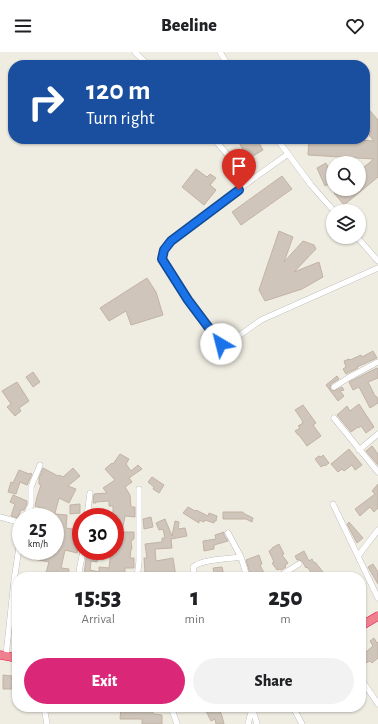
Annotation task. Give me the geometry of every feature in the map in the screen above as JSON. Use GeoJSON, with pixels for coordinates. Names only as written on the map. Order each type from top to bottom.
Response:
{"type":"FeatureCollection","features":[{"type":"Feature","properties":{"kind":"highway"},"geometry":{"type":"LineString","coordinates":[[366,623],[378,616]]}},
{"type":"Feature","properties":{"kind":"street"},"geometry":{"type":"LineString","coordinates":[[135,52],[143,60]]}},
{"type":"Feature","properties":{"kind":"street"},"geometry":{"type":"LineString","coordinates":[[218,144],[250,182]]}},
{"type":"Feature","properties":{"kind":"street"},"geometry":{"type":"LineString","coordinates":[[281,144],[311,185],[328,204]]}},
{"type":"Feature","properties":{"kind":"street"},"geometry":{"type":"LineString","coordinates":[[288,154],[171,241],[164,250],[162,259],[188,300],[221,344],[226,345],[261,320],[378,268]]}},
{"type":"Feature","properties":{"kind":"street"},"geometry":{"type":"LineString","coordinates":[[363,244],[378,260]]}},
{"type":"Feature","properties":{"kind":"street"},"geometry":{"type":"LineString","coordinates":[[334,387],[378,362]]}},
{"type":"Feature","properties":{"kind":"street"},"geometry":{"type":"LineString","coordinates":[[334,418],[378,472]]}},
{"type":"Feature","properties":{"kind":"street"},"geometry":{"type":"LineString","coordinates":[[359,450],[378,434]]}},
{"type":"Feature","properties":{"kind":"street"},"geometry":{"type":"LineString","coordinates":[[30,508],[31,505],[31,487],[40,465]]}},
{"type":"Feature","properties":{"kind":"street"},"geometry":{"type":"LineString","coordinates":[[138,572],[140,562],[139,489]]}},
{"type":"Feature","properties":{"kind":"street"},"geometry":{"type":"LineString","coordinates":[[88,508],[90,493]]}},
{"type":"Feature","properties":{"kind":"street"},"geometry":{"type":"LineString","coordinates":[[333,504],[366,572]]}},
{"type":"Feature","properties":{"kind":"street"},"geometry":{"type":"LineString","coordinates":[[0,517],[12,520]]}},
{"type":"Feature","properties":{"kind":"street"},"geometry":{"type":"LineString","coordinates":[[358,556],[378,530]]}},
{"type":"Feature","properties":{"kind":"street"},"geometry":{"type":"LineString","coordinates":[[228,533],[241,557],[246,572]]}},
{"type":"Feature","properties":{"kind":"street"},"geometry":{"type":"LineString","coordinates":[[194,572],[193,567],[196,564],[241,557]]}},
{"type":"Feature","properties":{"kind":"street"},"geometry":{"type":"LineString","coordinates":[[15,572],[17,560]]}},
{"type":"Feature","properties":{"kind":"street"},"geometry":{"type":"LineString","coordinates":[[79,572],[81,560]]}},
{"type":"Feature","properties":{"kind":"street"},"geometry":{"type":"LineString","coordinates":[[286,572],[300,564]]}},
{"type":"Feature","properties":{"kind":"street"},"geometry":{"type":"LineString","coordinates":[[366,573],[378,598]]}},
{"type":"Feature","properties":{"kind":"street"},"geometry":{"type":"LineString","coordinates":[[3,656],[12,595]]}},
{"type":"Feature","properties":{"kind":"street"},"geometry":{"type":"LineString","coordinates":[[366,686],[378,704]]}},
{"type":"Feature","properties":{"kind":"street"},"geometry":{"type":"LineString","coordinates":[[45,712],[47,724]]}},
{"type":"Feature","properties":{"kind":"street"},"geometry":{"type":"LineString","coordinates":[[173,712],[177,724]]}},
{"type":"Feature","properties":{"kind":"street"},"geometry":{"type":"LineString","coordinates":[[248,724],[251,712]]}},
{"type":"Feature","properties":{"kind":"street"},"geometry":{"type":"LineString","coordinates":[[253,712],[257,724]]}},
{"type":"Feature","properties":{"kind":"street"},"geometry":{"type":"LineString","coordinates":[[296,712],[302,724]]}},
{"type":"Feature","properties":{"kind":"building"},"geometry":{"type":"Polygon","coordinates":[[[370,111],[378,120],[378,177],[366,187],[366,165],[374,159],[366,159],[366,156],[308,155],[309,144],[370,144],[370,141],[374,141],[370,136],[370,111]]]}},
{"type":"Feature","properties":{"kind":"building"},"geometry":{"type":"Polygon","coordinates":[[[240,144],[260,144],[263,150],[248,159],[240,144]]]}},
{"type":"Feature","properties":{"kind":"building"},"geometry":{"type":"Polygon","coordinates":[[[326,163],[325,186],[317,168],[326,163]]]}},
{"type":"Feature","properties":{"kind":"building"},"geometry":{"type":"Polygon","coordinates":[[[196,169],[207,177],[210,174],[216,178],[210,185],[216,190],[204,205],[182,187],[196,169]]]}},
{"type":"Feature","properties":{"kind":"building"},"geometry":{"type":"Polygon","coordinates":[[[282,176],[292,189],[241,225],[232,212],[282,176]]]}},
{"type":"Feature","properties":{"kind":"building"},"geometry":{"type":"Polygon","coordinates":[[[336,196],[355,196],[345,204],[343,204],[336,196]]]}},
{"type":"Feature","properties":{"kind":"building"},"geometry":{"type":"Polygon","coordinates":[[[279,231],[293,237],[284,262],[303,241],[314,245],[316,249],[294,272],[319,262],[323,277],[302,289],[265,301],[259,290],[279,231]]]}},
{"type":"Feature","properties":{"kind":"building"},"geometry":{"type":"Polygon","coordinates":[[[147,278],[156,292],[163,315],[131,325],[126,311],[109,321],[100,308],[147,278]]]}},
{"type":"Feature","properties":{"kind":"building"},"geometry":{"type":"Polygon","coordinates":[[[373,351],[377,358],[346,374],[343,369],[346,367],[344,361],[361,355],[362,357],[373,351]]]}},
{"type":"Feature","properties":{"kind":"building"},"geometry":{"type":"Polygon","coordinates":[[[377,368],[378,378],[368,382],[378,399],[378,403],[370,408],[359,387],[353,390],[349,382],[377,368]]]}},
{"type":"Feature","properties":{"kind":"building"},"geometry":{"type":"Polygon","coordinates":[[[33,372],[40,382],[33,387],[26,377],[33,372]]]}},
{"type":"Feature","properties":{"kind":"building"},"geometry":{"type":"Polygon","coordinates":[[[337,376],[339,379],[331,384],[330,387],[331,390],[334,391],[342,387],[344,390],[340,391],[344,396],[338,401],[326,385],[337,376]]]}},
{"type":"Feature","properties":{"kind":"building"},"geometry":{"type":"Polygon","coordinates":[[[17,382],[29,401],[19,408],[21,411],[15,416],[7,407],[11,404],[2,391],[17,382]]]}},
{"type":"Feature","properties":{"kind":"building"},"geometry":{"type":"Polygon","coordinates":[[[359,404],[374,427],[366,433],[361,426],[351,432],[337,415],[347,406],[350,411],[359,404]]]}},
{"type":"Feature","properties":{"kind":"building"},"geometry":{"type":"Polygon","coordinates":[[[303,405],[316,423],[313,425],[321,436],[307,446],[295,431],[300,428],[298,426],[303,423],[295,410],[303,405]]]}},
{"type":"Feature","properties":{"kind":"building"},"geometry":{"type":"Polygon","coordinates":[[[372,446],[378,454],[378,465],[366,451],[372,446]]]}},
{"type":"Feature","properties":{"kind":"building"},"geometry":{"type":"Polygon","coordinates":[[[349,449],[362,465],[355,470],[352,465],[344,471],[342,469],[338,472],[331,464],[349,449]]]}},
{"type":"Feature","properties":{"kind":"building"},"geometry":{"type":"Polygon","coordinates":[[[120,454],[129,459],[126,464],[131,471],[138,465],[142,469],[129,478],[132,482],[125,487],[130,495],[131,507],[135,507],[135,517],[125,516],[124,521],[124,508],[113,508],[113,506],[109,506],[109,501],[93,503],[94,494],[107,493],[103,488],[115,480],[105,469],[112,463],[113,464],[120,454]]]}},
{"type":"Feature","properties":{"kind":"building"},"geometry":{"type":"Polygon","coordinates":[[[323,455],[329,463],[321,467],[315,459],[323,455]]]}},
{"type":"Feature","properties":{"kind":"building"},"geometry":{"type":"Polygon","coordinates":[[[43,468],[63,477],[73,468],[80,476],[68,486],[76,489],[69,503],[59,498],[56,508],[42,508],[35,506],[41,485],[39,484],[39,478],[43,468]]]}},
{"type":"Feature","properties":{"kind":"building"},"geometry":{"type":"Polygon","coordinates":[[[19,470],[32,474],[27,485],[20,482],[16,494],[8,492],[11,482],[13,483],[19,470]]]}},
{"type":"Feature","properties":{"kind":"building"},"geometry":{"type":"Polygon","coordinates":[[[152,477],[164,485],[159,493],[153,489],[154,487],[148,482],[152,477]]]}},
{"type":"Feature","properties":{"kind":"building"},"geometry":{"type":"Polygon","coordinates":[[[378,484],[378,508],[374,512],[370,507],[360,516],[355,509],[375,494],[372,491],[378,484]]]}},
{"type":"Feature","properties":{"kind":"building"},"geometry":{"type":"Polygon","coordinates":[[[13,495],[27,501],[27,504],[25,508],[14,508],[15,504],[10,502],[13,495]]]}},
{"type":"Feature","properties":{"kind":"building"},"geometry":{"type":"Polygon","coordinates":[[[80,504],[80,508],[72,508],[72,514],[70,514],[70,505],[80,504]]]}},
{"type":"Feature","properties":{"kind":"building"},"geometry":{"type":"Polygon","coordinates":[[[188,507],[208,516],[209,513],[217,516],[216,521],[214,521],[214,523],[199,520],[199,523],[183,513],[188,507]]]}},
{"type":"Feature","properties":{"kind":"building"},"geometry":{"type":"Polygon","coordinates":[[[223,512],[243,512],[253,518],[252,522],[246,519],[223,519],[223,512]]]}},
{"type":"Feature","properties":{"kind":"building"},"geometry":{"type":"Polygon","coordinates":[[[64,515],[67,515],[66,528],[72,529],[72,552],[65,550],[64,554],[64,515]]]}},
{"type":"Feature","properties":{"kind":"building"},"geometry":{"type":"Polygon","coordinates":[[[151,517],[153,527],[144,529],[143,519],[151,517]]]}},
{"type":"Feature","properties":{"kind":"building"},"geometry":{"type":"Polygon","coordinates":[[[165,519],[172,536],[175,521],[179,522],[178,529],[185,528],[187,536],[171,539],[172,548],[155,549],[156,561],[173,558],[175,572],[145,572],[144,558],[147,558],[145,544],[162,542],[162,538],[165,538],[163,529],[159,530],[156,523],[165,519]]]}},
{"type":"Feature","properties":{"kind":"building"},"geometry":{"type":"Polygon","coordinates":[[[349,522],[363,538],[357,543],[347,524],[349,522]]]}},
{"type":"Feature","properties":{"kind":"building"},"geometry":{"type":"Polygon","coordinates":[[[124,532],[134,532],[134,539],[131,541],[132,549],[130,558],[134,558],[134,568],[125,568],[125,572],[99,572],[99,567],[109,568],[110,560],[124,560],[124,532]]]}},
{"type":"Feature","properties":{"kind":"building"},"geometry":{"type":"Polygon","coordinates":[[[224,532],[224,535],[228,541],[214,545],[214,549],[204,551],[203,541],[216,539],[215,535],[224,532]]]}},
{"type":"Feature","properties":{"kind":"building"},"geometry":{"type":"Polygon","coordinates":[[[279,544],[284,554],[282,555],[288,563],[285,566],[286,567],[281,570],[277,570],[272,563],[274,562],[269,551],[279,544]]]}},
{"type":"Feature","properties":{"kind":"building"},"geometry":{"type":"Polygon","coordinates":[[[304,551],[309,561],[312,559],[323,572],[311,572],[307,567],[306,568],[302,561],[297,560],[295,556],[304,551]]]}},
{"type":"Feature","properties":{"kind":"building"},"geometry":{"type":"Polygon","coordinates":[[[259,555],[262,564],[260,565],[264,572],[250,572],[246,560],[259,555]]]}},
{"type":"Feature","properties":{"kind":"building"},"geometry":{"type":"Polygon","coordinates":[[[39,560],[63,560],[61,568],[69,569],[69,572],[46,572],[49,562],[39,560]]]}},
{"type":"Feature","properties":{"kind":"building"},"geometry":{"type":"Polygon","coordinates":[[[86,560],[97,560],[97,562],[91,561],[90,570],[99,572],[84,572],[86,560]]]}},
{"type":"Feature","properties":{"kind":"building"},"geometry":{"type":"Polygon","coordinates":[[[373,564],[378,572],[378,584],[368,567],[373,564]]]}},
{"type":"Feature","properties":{"kind":"building"},"geometry":{"type":"Polygon","coordinates":[[[222,567],[223,572],[214,572],[213,568],[222,567]]]}},
{"type":"Feature","properties":{"kind":"building"},"geometry":{"type":"Polygon","coordinates":[[[374,638],[377,643],[378,642],[378,658],[372,663],[370,661],[366,663],[366,652],[373,646],[370,641],[374,638]]]}},
{"type":"Feature","properties":{"kind":"building"},"geometry":{"type":"Polygon","coordinates":[[[3,675],[12,676],[12,689],[3,689],[3,675]]]}},
{"type":"Feature","properties":{"kind":"building"},"geometry":{"type":"Polygon","coordinates":[[[121,712],[152,712],[154,714],[162,715],[162,724],[142,724],[142,719],[120,719],[121,712]]]}},
{"type":"Feature","properties":{"kind":"building"},"geometry":{"type":"Polygon","coordinates":[[[206,712],[220,712],[224,724],[216,724],[215,719],[211,721],[206,712]]]}},
{"type":"Feature","properties":{"kind":"route"},"geometry":{"type":"LineString","coordinates":[[221,344],[188,300],[162,259],[164,250],[171,241],[239,190]]}}]}
